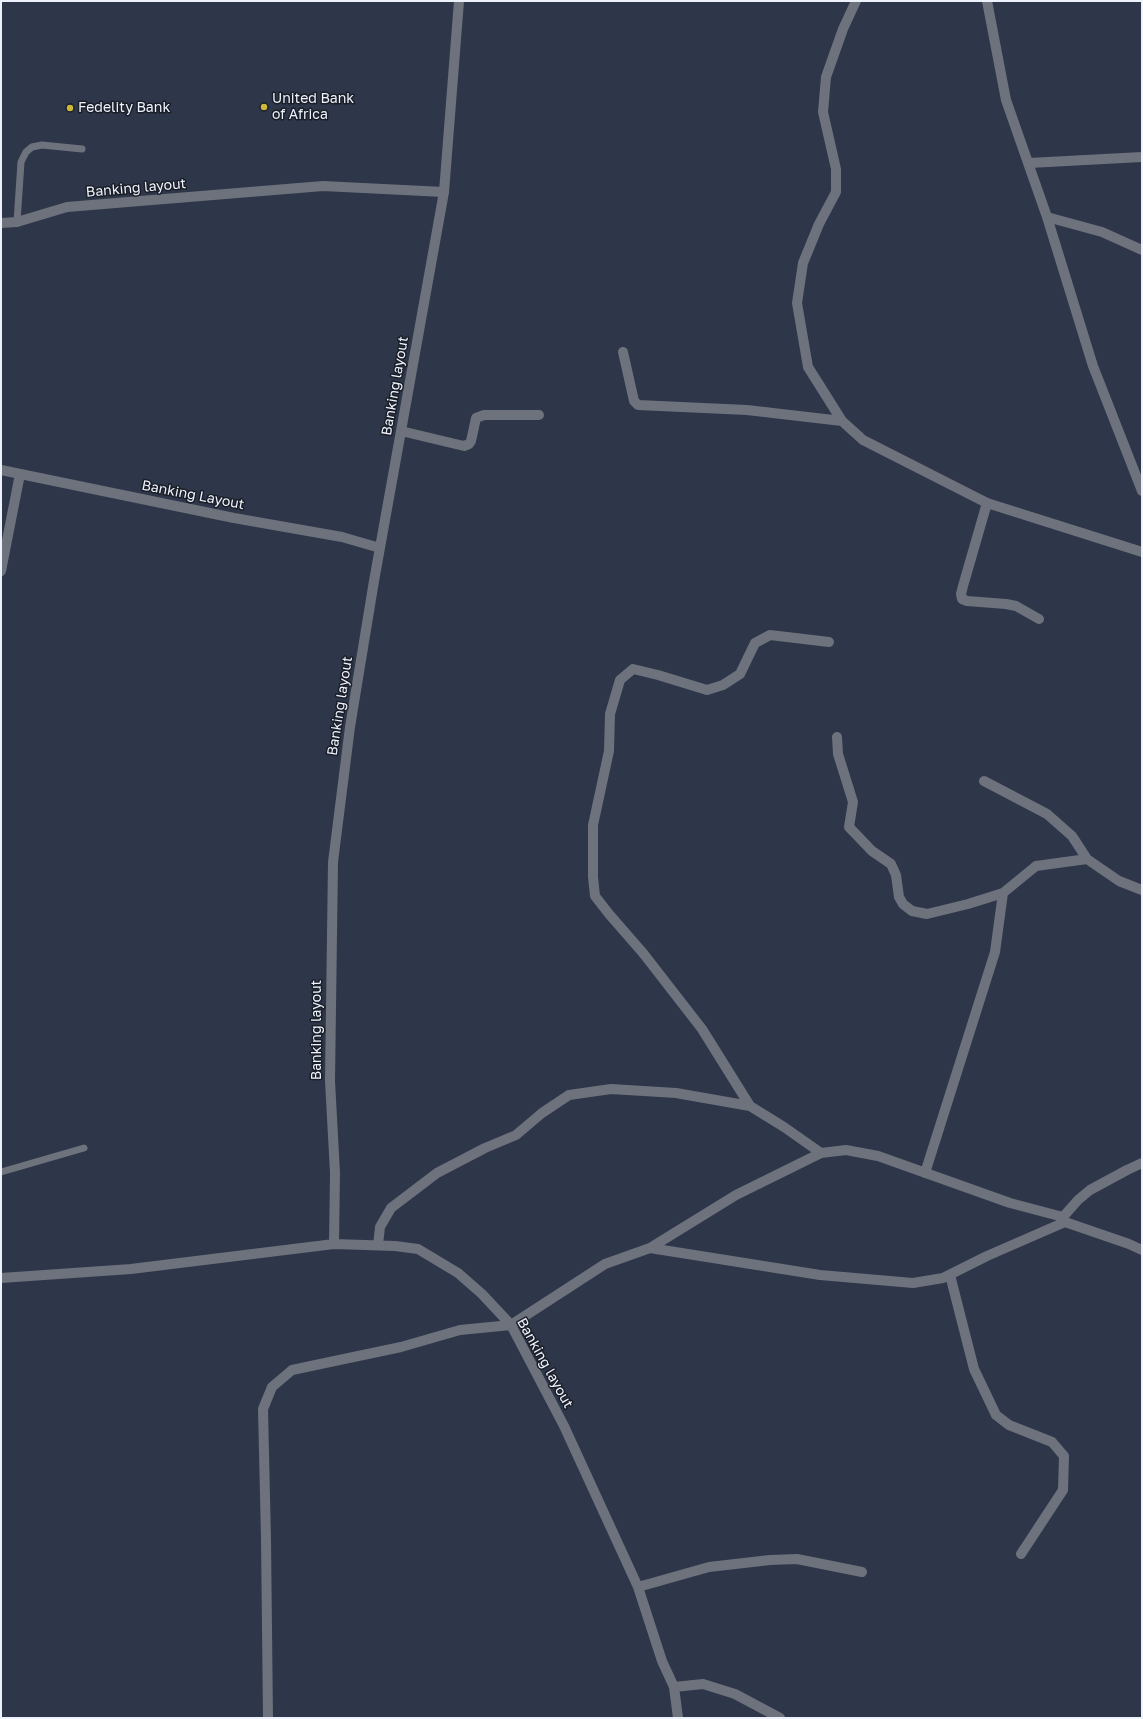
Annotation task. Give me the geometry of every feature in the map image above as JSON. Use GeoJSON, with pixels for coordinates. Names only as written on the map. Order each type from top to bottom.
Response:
{"type":"FeatureCollection","features":[{"type":"Feature","properties":{"kind":"street","name":"Banking layout"},"geometry":{"type":"LineString","coordinates":[[459,1],[444,192],[380,548],[350,727],[333,862],[330,1081],[335,1173],[334,1244],[378,1245],[418,1249],[458,1273],[482,1294],[511,1325],[564,1426],[638,1587],[662,1661],[674,1687],[678,1718]]}},
{"type":"Feature","properties":{"kind":"street"},"geometry":{"type":"LineString","coordinates":[[856,1],[843,29],[826,77],[823,112],[836,169],[836,192],[819,224],[803,264],[797,303],[808,367],[842,421],[863,440],[988,503],[1142,552]]}},
{"type":"Feature","properties":{"kind":"street"},"geometry":{"type":"LineString","coordinates":[[987,1],[1006,100],[1047,217],[1093,366],[1142,490]]}},
{"type":"Feature","properties":{"kind":"street"},"geometry":{"type":"LineString","coordinates":[[1029,163],[1142,157]]}},
{"type":"Feature","properties":{"kind":"street","name":"Banking layout"},"geometry":{"type":"LineString","coordinates":[[1,223],[17,222],[67,207],[324,186],[444,192]]}},
{"type":"Feature","properties":{"kind":"street"},"geometry":{"type":"LineString","coordinates":[[1047,217],[1102,232],[1142,250]]}},
{"type":"Feature","properties":{"kind":"street"},"geometry":{"type":"LineString","coordinates":[[622,352],[634,401],[638,405],[747,410],[842,421]]}},
{"type":"Feature","properties":{"kind":"street"},"geometry":{"type":"LineString","coordinates":[[401,431],[464,446],[471,441],[476,418],[484,415],[539,415]]}},
{"type":"Feature","properties":{"kind":"street","name":"Banking Layout"},"geometry":{"type":"LineString","coordinates":[[1,470],[227,516],[342,537],[380,548]]}},
{"type":"Feature","properties":{"kind":"street"},"geometry":{"type":"LineString","coordinates":[[1,570],[20,474]]}},
{"type":"Feature","properties":{"kind":"street"},"geometry":{"type":"LineString","coordinates":[[988,503],[963,586],[961,594],[962,599],[967,601],[1016,606],[1039,619]]}},
{"type":"Feature","properties":{"kind":"street"},"geometry":{"type":"LineString","coordinates":[[750,1106],[702,1029],[643,953],[609,914],[596,896],[593,877],[593,825],[609,751],[610,714],[620,680],[633,669],[707,690],[724,685],[740,674],[755,643],[770,635],[829,642]]}},
{"type":"Feature","properties":{"kind":"street"},"geometry":{"type":"LineString","coordinates":[[837,737],[838,754],[854,802],[848,827],[872,851],[891,864],[896,875],[899,897],[903,904],[912,912],[927,914],[968,904],[1004,893],[1036,866],[1087,859]]}},
{"type":"Feature","properties":{"kind":"street"},"geometry":{"type":"LineString","coordinates":[[984,781],[1047,814],[1072,836],[1087,859],[1119,881],[1142,890]]}},
{"type":"Feature","properties":{"kind":"street"},"geometry":{"type":"LineString","coordinates":[[925,1173],[995,952],[1004,893]]}},
{"type":"Feature","properties":{"kind":"street"},"geometry":{"type":"LineString","coordinates":[[378,1245],[380,1227],[391,1208],[437,1173],[485,1148],[516,1135],[542,1113],[569,1095],[611,1089],[676,1093],[750,1106],[784,1127],[821,1153]]}},
{"type":"Feature","properties":{"kind":"street"},"geometry":{"type":"LineString","coordinates":[[268,1718],[263,1409],[272,1387],[292,1370],[401,1347],[460,1330],[511,1325],[605,1264],[650,1248],[736,1195],[821,1153],[846,1150],[878,1156],[1010,1203],[1064,1220],[1142,1250]]}},
{"type":"Feature","properties":{"kind":"street"},"geometry":{"type":"LineString","coordinates":[[650,1248],[820,1275],[913,1283],[943,1278],[1064,1220],[1078,1200],[1090,1190],[1127,1170],[1142,1164]]}},
{"type":"Feature","properties":{"kind":"street"},"geometry":{"type":"LineString","coordinates":[[1,1278],[131,1269],[334,1244]]}},
{"type":"Feature","properties":{"kind":"street"},"geometry":{"type":"LineString","coordinates":[[950,1275],[974,1369],[996,1415],[1009,1425],[1052,1442],[1064,1456],[1063,1490],[1021,1554]]}},
{"type":"Feature","properties":{"kind":"street"},"geometry":{"type":"LineString","coordinates":[[638,1587],[709,1567],[770,1560],[797,1560],[862,1572]]}},
{"type":"Feature","properties":{"kind":"street"},"geometry":{"type":"LineString","coordinates":[[674,1687],[703,1684],[735,1694],[780,1718]]}},
{"type":"Feature","properties":{"kind":"lane"},"geometry":{"type":"LineString","coordinates":[[17,222],[20,162],[26,152],[32,147],[42,145],[82,149]]}},
{"type":"Feature","properties":{"kind":"lane"},"geometry":{"type":"LineString","coordinates":[[1,1172],[84,1148]]}},
{"type":"Feature","properties":{"kind":"place","name":"United Bank of Africa"},"geometry":{"type":"Point","coordinates":[264,107]}},
{"type":"Feature","properties":{"kind":"place","name":"Fedelity Bank"},"geometry":{"type":"Point","coordinates":[70,108]}}]}
